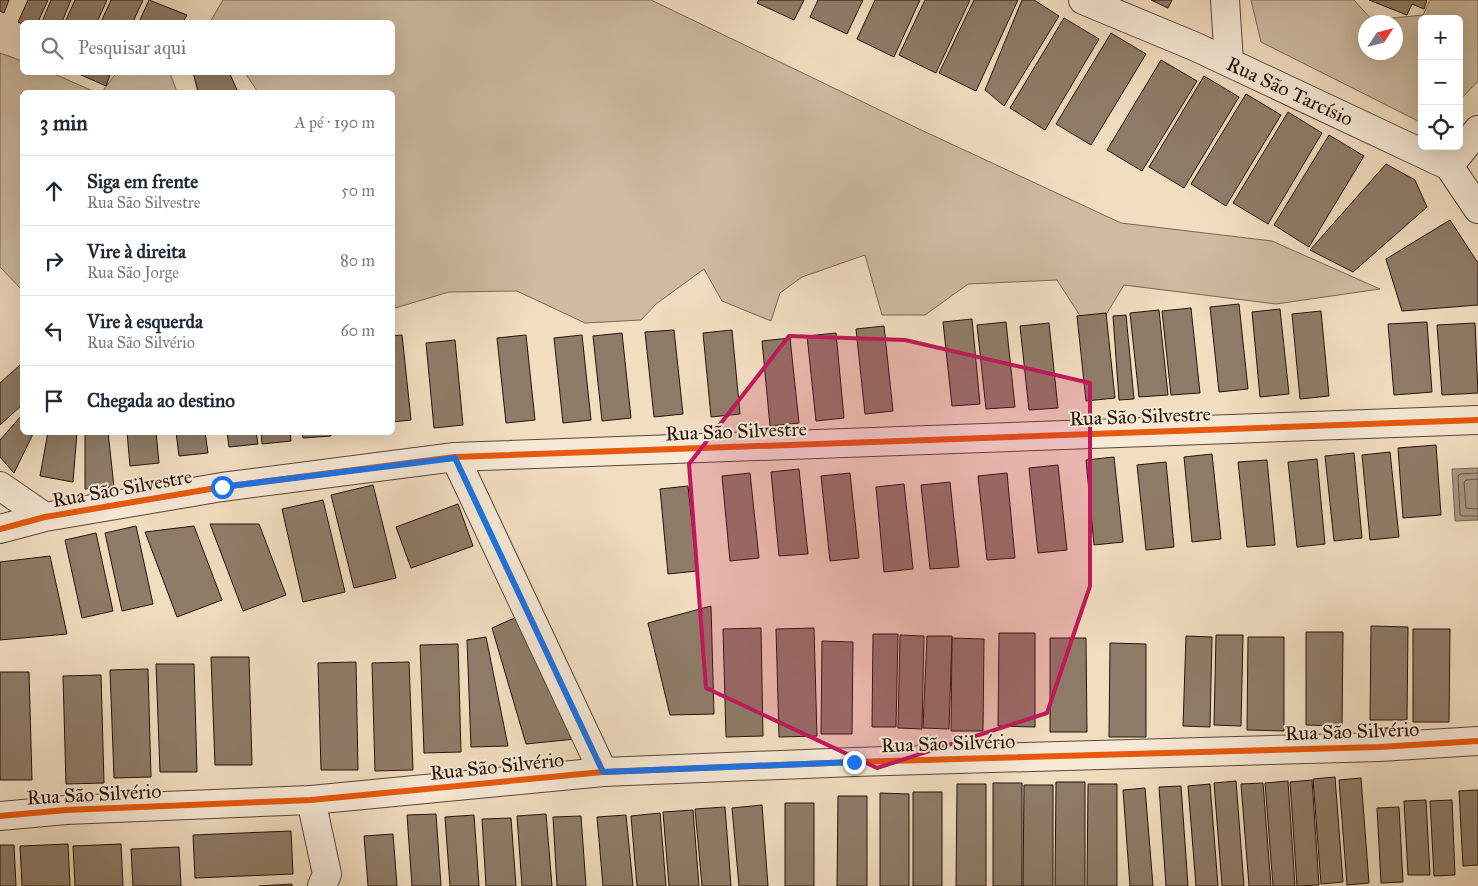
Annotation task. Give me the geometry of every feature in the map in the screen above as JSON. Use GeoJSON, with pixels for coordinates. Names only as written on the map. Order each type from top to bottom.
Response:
{"type":"FeatureCollection","features":[{"type":"Feature","properties":{"kind":"street","name":"Rua São Tarcísio"},"geometry":{"type":"LineString","coordinates":[[1083,0],[1196,47],[1449,166]]}},
{"type":"Feature","properties":{"kind":"street"},"geometry":{"type":"LineString","coordinates":[[1225,0],[1229,62]]}},
{"type":"Feature","properties":{"kind":"street"},"geometry":{"type":"LineString","coordinates":[[1478,130],[1449,166],[1478,209]]}},
{"type":"Feature","properties":{"kind":"street","name":"Rua São Silvestre"},"geometry":{"type":"LineString","coordinates":[[0,529],[45,517],[222,487],[455,458],[1478,420]]}},
{"type":"Feature","properties":{"kind":"street"},"geometry":{"type":"LineString","coordinates":[[455,458],[603,772]]}},
{"type":"Feature","properties":{"kind":"street"},"geometry":{"type":"LineString","coordinates":[[0,486],[45,517]]}},
{"type":"Feature","properties":{"kind":"street","name":"Rua São Silvério"},"geometry":{"type":"LineString","coordinates":[[0,816],[66,810],[311,800],[603,772],[854,762],[1379,747],[1478,741]]}},
{"type":"Feature","properties":{"kind":"street"},"geometry":{"type":"LineString","coordinates":[[311,800],[327,874],[322,886]]}},
{"type":"Feature","properties":{"kind":"highlighted area"},"geometry":{"type":"Polygon","coordinates":[[[789,336],[905,340],[1090,383],[1090,586],[1047,713],[877,768],[706,688],[689,464],[789,336]]]}},
{"type":"Feature","properties":{"kind":"shaded area"},"geometry":{"type":"Polygon","coordinates":[[[223,0],[651,0],[919,129],[1121,223],[1272,241],[1380,289],[1276,304],[1124,285],[1093,336],[1057,280],[968,284],[925,315],[882,315],[865,255],[802,277],[780,293],[771,321],[722,301],[704,269],[656,304],[641,320],[585,323],[517,291],[449,292],[395,308],[395,90],[257,90],[246,75],[395,75],[395,20],[211,20],[223,0]]]}},
{"type":"Feature","properties":{"kind":"shaded area"},"geometry":{"type":"Polygon","coordinates":[[[1251,0],[1354,0],[1368,15],[1358,15],[1358,60],[1403,60],[1403,17],[1418,15],[1418,121],[1261,42],[1251,0]]]}},
{"type":"Feature","properties":{"kind":"shaded area"},"geometry":{"type":"Polygon","coordinates":[[[1430,0],[1478,0],[1478,81],[1463,97],[1463,15],[1423,15],[1430,0]]]}},
{"type":"Feature","properties":{"kind":"shaded area"},"geometry":{"type":"Polygon","coordinates":[[[0,53],[20,60],[20,75],[57,75],[90,90],[20,90],[20,288],[0,267],[0,53]]]}},
{"type":"Feature","properties":{"kind":"shaded area"},"geometry":{"type":"Polygon","coordinates":[[[115,75],[171,75],[176,90],[104,90],[115,75]]]}},
{"type":"Feature","properties":{"kind":"water"},"geometry":{"type":"Polygon","coordinates":[[[1478,468],[1478,520],[1455,521],[1452,469],[1478,468]]]}},
{"type":"Feature","properties":{"kind":"building"},"geometry":{"type":"Polygon","coordinates":[[[0,0],[9,0],[4,13],[0,11],[0,0]]]}},
{"type":"Feature","properties":{"kind":"building"},"geometry":{"type":"Polygon","coordinates":[[[28,0],[48,0],[39,20],[20,20],[20,23],[18,22],[28,0]]]}},
{"type":"Feature","properties":{"kind":"building"},"geometry":{"type":"Polygon","coordinates":[[[51,0],[71,0],[63,20],[43,20],[51,0]]]}},
{"type":"Feature","properties":{"kind":"building"},"geometry":{"type":"Polygon","coordinates":[[[75,0],[107,0],[98,20],[66,20],[75,0]]]}},
{"type":"Feature","properties":{"kind":"building"},"geometry":{"type":"Polygon","coordinates":[[[111,0],[143,0],[134,20],[102,20],[111,0]]]}},
{"type":"Feature","properties":{"kind":"building"},"geometry":{"type":"Polygon","coordinates":[[[149,0],[187,15],[184,20],[140,20],[149,0]]]}},
{"type":"Feature","properties":{"kind":"building"},"geometry":{"type":"Polygon","coordinates":[[[759,0],[804,0],[794,20],[757,3],[759,0]]]}},
{"type":"Feature","properties":{"kind":"building"},"geometry":{"type":"Polygon","coordinates":[[[818,0],[863,0],[847,34],[810,17],[818,0]]]}},
{"type":"Feature","properties":{"kind":"building"},"geometry":{"type":"Polygon","coordinates":[[[875,0],[920,0],[894,57],[857,39],[875,0]]]}},
{"type":"Feature","properties":{"kind":"building"},"geometry":{"type":"Polygon","coordinates":[[[925,0],[970,0],[936,73],[899,55],[925,0]]]}},
{"type":"Feature","properties":{"kind":"building"},"geometry":{"type":"Polygon","coordinates":[[[974,0],[1018,0],[976,91],[939,73],[974,0]]]}},
{"type":"Feature","properties":{"kind":"building"},"geometry":{"type":"Polygon","coordinates":[[[1022,0],[1034,0],[1059,16],[1004,106],[985,90],[1022,0]]]}},
{"type":"Feature","properties":{"kind":"building"},"geometry":{"type":"Polygon","coordinates":[[[1151,0],[1172,0],[1168,8],[1151,0]]]}},
{"type":"Feature","properties":{"kind":"building"},"geometry":{"type":"Polygon","coordinates":[[[1369,0],[1427,0],[1424,9],[1412,4],[1407,15],[1369,0]]]}},
{"type":"Feature","properties":{"kind":"building"},"geometry":{"type":"Polygon","coordinates":[[[1064,18],[1099,39],[1045,130],[1010,108],[1064,18]]]}},
{"type":"Feature","properties":{"kind":"building"},"geometry":{"type":"Polygon","coordinates":[[[1111,33],[1146,54],[1091,145],[1056,124],[1111,33]]]}},
{"type":"Feature","properties":{"kind":"building"},"geometry":{"type":"Polygon","coordinates":[[[1161,60],[1197,81],[1142,171],[1107,150],[1161,60]]]}},
{"type":"Feature","properties":{"kind":"building"},"geometry":{"type":"Polygon","coordinates":[[[81,75],[110,75],[106,86],[81,75]]]}},
{"type":"Feature","properties":{"kind":"building"},"geometry":{"type":"Polygon","coordinates":[[[194,75],[230,75],[237,90],[198,90],[194,75]]]}},
{"type":"Feature","properties":{"kind":"building"},"geometry":{"type":"Polygon","coordinates":[[[1204,76],[1239,97],[1184,188],[1149,167],[1204,76]]]}},
{"type":"Feature","properties":{"kind":"building"},"geometry":{"type":"Polygon","coordinates":[[[1246,94],[1281,115],[1226,206],[1191,184],[1246,94]]]}},
{"type":"Feature","properties":{"kind":"building"},"geometry":{"type":"Polygon","coordinates":[[[1288,112],[1322,133],[1268,224],[1233,203],[1288,112]]]}},
{"type":"Feature","properties":{"kind":"building"},"geometry":{"type":"Polygon","coordinates":[[[1329,135],[1364,156],[1309,247],[1274,225],[1329,135]]]}},
{"type":"Feature","properties":{"kind":"building"},"geometry":{"type":"Polygon","coordinates":[[[1386,164],[1415,180],[1427,207],[1353,272],[1310,250],[1386,164]]]}},
{"type":"Feature","properties":{"kind":"building"},"geometry":{"type":"Polygon","coordinates":[[[1450,220],[1478,263],[1478,305],[1402,311],[1386,259],[1450,220]]]}},
{"type":"Feature","properties":{"kind":"building"},"geometry":{"type":"Polygon","coordinates":[[[1239,304],[1248,389],[1219,392],[1210,307],[1239,304]]]}},
{"type":"Feature","properties":{"kind":"building"},"geometry":{"type":"Polygon","coordinates":[[[1191,308],[1200,393],[1171,395],[1162,311],[1191,308]]]}},
{"type":"Feature","properties":{"kind":"building"},"geometry":{"type":"Polygon","coordinates":[[[1280,309],[1289,394],[1260,397],[1252,312],[1280,309]]]}},
{"type":"Feature","properties":{"kind":"building"},"geometry":{"type":"Polygon","coordinates":[[[1159,310],[1168,395],[1139,397],[1130,313],[1159,310]]]}},
{"type":"Feature","properties":{"kind":"building"},"geometry":{"type":"Polygon","coordinates":[[[1321,311],[1329,396],[1300,399],[1292,314],[1321,311]]]}},
{"type":"Feature","properties":{"kind":"building"},"geometry":{"type":"Polygon","coordinates":[[[1106,313],[1115,398],[1086,401],[1077,316],[1106,313]]]}},
{"type":"Feature","properties":{"kind":"building"},"geometry":{"type":"Polygon","coordinates":[[[1126,315],[1134,399],[1119,400],[1113,316],[1126,315]]]}},
{"type":"Feature","properties":{"kind":"building"},"geometry":{"type":"Polygon","coordinates":[[[972,319],[980,404],[952,406],[943,322],[972,319]]]}},
{"type":"Feature","properties":{"kind":"building"},"geometry":{"type":"Polygon","coordinates":[[[1006,322],[1015,407],[986,409],[977,325],[1006,322]]]}},
{"type":"Feature","properties":{"kind":"building"},"geometry":{"type":"Polygon","coordinates":[[[1427,322],[1432,392],[1394,395],[1388,324],[1427,322]]]}},
{"type":"Feature","properties":{"kind":"building"},"geometry":{"type":"Polygon","coordinates":[[[1049,323],[1058,408],[1029,410],[1020,326],[1049,323]]]}},
{"type":"Feature","properties":{"kind":"building"},"geometry":{"type":"Polygon","coordinates":[[[1475,323],[1478,393],[1442,395],[1437,325],[1475,323]]]}},
{"type":"Feature","properties":{"kind":"building"},"geometry":{"type":"Polygon","coordinates":[[[884,326],[893,411],[865,414],[856,329],[884,326]]]}},
{"type":"Feature","properties":{"kind":"building"},"geometry":{"type":"Polygon","coordinates":[[[674,330],[683,414],[654,417],[645,332],[674,330]]]}},
{"type":"Feature","properties":{"kind":"building"},"geometry":{"type":"Polygon","coordinates":[[[732,330],[740,414],[711,417],[703,333],[732,330]]]}},
{"type":"Feature","properties":{"kind":"building"},"geometry":{"type":"Polygon","coordinates":[[[622,333],[631,418],[602,421],[593,336],[622,333]]]}},
{"type":"Feature","properties":{"kind":"building"},"geometry":{"type":"Polygon","coordinates":[[[836,333],[844,418],[816,421],[807,336],[836,333]]]}},
{"type":"Feature","properties":{"kind":"building"},"geometry":{"type":"Polygon","coordinates":[[[402,335],[411,420],[395,422],[395,336],[402,335]]]}},
{"type":"Feature","properties":{"kind":"building"},"geometry":{"type":"Polygon","coordinates":[[[526,335],[535,420],[506,423],[497,338],[526,335]]]}},
{"type":"Feature","properties":{"kind":"building"},"geometry":{"type":"Polygon","coordinates":[[[582,335],[591,420],[563,423],[554,338],[582,335]]]}},
{"type":"Feature","properties":{"kind":"building"},"geometry":{"type":"Polygon","coordinates":[[[790,338],[799,423],[770,426],[762,341],[790,338]]]}},
{"type":"Feature","properties":{"kind":"building"},"geometry":{"type":"Polygon","coordinates":[[[455,340],[463,425],[434,428],[426,343],[455,340]]]}},
{"type":"Feature","properties":{"kind":"building"},"geometry":{"type":"Polygon","coordinates":[[[20,365],[20,407],[0,425],[0,383],[20,365]]]}},
{"type":"Feature","properties":{"kind":"building"},"geometry":{"type":"Polygon","coordinates":[[[20,417],[20,435],[33,435],[14,473],[0,457],[0,440],[20,417]]]}},
{"type":"Feature","properties":{"kind":"building"},"geometry":{"type":"Polygon","coordinates":[[[47,435],[77,435],[73,482],[40,476],[47,435]]]}},
{"type":"Feature","properties":{"kind":"building"},"geometry":{"type":"Polygon","coordinates":[[[85,435],[108,435],[114,487],[85,489],[85,435]]]}},
{"type":"Feature","properties":{"kind":"building"},"geometry":{"type":"Polygon","coordinates":[[[127,435],[156,435],[159,463],[130,466],[127,435]]]}},
{"type":"Feature","properties":{"kind":"building"},"geometry":{"type":"Polygon","coordinates":[[[176,435],[205,435],[208,453],[179,456],[176,435]]]}},
{"type":"Feature","properties":{"kind":"building"},"geometry":{"type":"Polygon","coordinates":[[[227,435],[256,435],[258,444],[229,447],[227,435]]]}},
{"type":"Feature","properties":{"kind":"building"},"geometry":{"type":"Polygon","coordinates":[[[261,435],[290,435],[291,441],[262,444],[261,435]]]}},
{"type":"Feature","properties":{"kind":"building"},"geometry":{"type":"Polygon","coordinates":[[[302,435],[331,435],[331,436],[303,438],[302,435]]]}},
{"type":"Feature","properties":{"kind":"building"},"geometry":{"type":"Polygon","coordinates":[[[1436,445],[1441,515],[1403,518],[1398,448],[1436,445]]]}},
{"type":"Feature","properties":{"kind":"building"},"geometry":{"type":"Polygon","coordinates":[[[1390,452],[1399,537],[1370,540],[1362,455],[1390,452]]]}},
{"type":"Feature","properties":{"kind":"building"},"geometry":{"type":"Polygon","coordinates":[[[1354,453],[1362,538],[1334,541],[1325,456],[1354,453]]]}},
{"type":"Feature","properties":{"kind":"building"},"geometry":{"type":"Polygon","coordinates":[[[1212,454],[1221,539],[1192,542],[1184,457],[1212,454]]]}},
{"type":"Feature","properties":{"kind":"building"},"geometry":{"type":"Polygon","coordinates":[[[1114,457],[1123,542],[1094,545],[1086,460],[1114,457]]]}},
{"type":"Feature","properties":{"kind":"building"},"geometry":{"type":"Polygon","coordinates":[[[1317,459],[1325,544],[1297,547],[1288,462],[1317,459]]]}},
{"type":"Feature","properties":{"kind":"building"},"geometry":{"type":"Polygon","coordinates":[[[1267,460],[1275,545],[1247,547],[1238,462],[1267,460]]]}},
{"type":"Feature","properties":{"kind":"building"},"geometry":{"type":"Polygon","coordinates":[[[1166,462],[1174,547],[1146,550],[1137,465],[1166,462]]]}},
{"type":"Feature","properties":{"kind":"building"},"geometry":{"type":"Polygon","coordinates":[[[1058,465],[1067,550],[1038,553],[1029,468],[1058,465]]]}},
{"type":"Feature","properties":{"kind":"building"},"geometry":{"type":"Polygon","coordinates":[[[799,469],[808,554],[779,556],[771,472],[799,469]]]}},
{"type":"Feature","properties":{"kind":"building"},"geometry":{"type":"Polygon","coordinates":[[[750,473],[759,558],[730,561],[722,476],[750,473]]]}},
{"type":"Feature","properties":{"kind":"building"},"geometry":{"type":"Polygon","coordinates":[[[850,473],[859,558],[830,561],[821,476],[850,473]]]}},
{"type":"Feature","properties":{"kind":"building"},"geometry":{"type":"Polygon","coordinates":[[[1007,473],[1015,558],[987,560],[978,476],[1007,473]]]}},
{"type":"Feature","properties":{"kind":"building"},"geometry":{"type":"Polygon","coordinates":[[[950,482],[959,567],[930,569],[921,485],[950,482]]]}},
{"type":"Feature","properties":{"kind":"building"},"geometry":{"type":"Polygon","coordinates":[[[904,484],[913,569],[884,572],[876,487],[904,484]]]}},
{"type":"Feature","properties":{"kind":"building"},"geometry":{"type":"Polygon","coordinates":[[[373,485],[396,578],[354,588],[331,495],[373,485]]]}},
{"type":"Feature","properties":{"kind":"building"},"geometry":{"type":"Polygon","coordinates":[[[688,486],[697,571],[668,574],[660,489],[688,486]]]}},
{"type":"Feature","properties":{"kind":"building"},"geometry":{"type":"Polygon","coordinates":[[[323,500],[345,592],[303,602],[282,509],[323,500]]]}},
{"type":"Feature","properties":{"kind":"building"},"geometry":{"type":"Polygon","coordinates":[[[458,504],[473,546],[411,568],[396,527],[458,504]]]}},
{"type":"Feature","properties":{"kind":"building"},"geometry":{"type":"Polygon","coordinates":[[[210,524],[259,524],[286,595],[243,611],[210,524]]]}},
{"type":"Feature","properties":{"kind":"building"},"geometry":{"type":"Polygon","coordinates":[[[136,526],[153,604],[122,611],[105,533],[136,526]]]}},
{"type":"Feature","properties":{"kind":"building"},"geometry":{"type":"Polygon","coordinates":[[[194,526],[222,600],[177,617],[145,532],[194,526]]]}},
{"type":"Feature","properties":{"kind":"building"},"geometry":{"type":"Polygon","coordinates":[[[96,533],[113,611],[82,618],[65,540],[96,533]]]}},
{"type":"Feature","properties":{"kind":"building"},"geometry":{"type":"Polygon","coordinates":[[[50,556],[67,634],[0,640],[0,562],[50,556]]]}},
{"type":"Feature","properties":{"kind":"building"},"geometry":{"type":"Polygon","coordinates":[[[711,606],[714,714],[670,715],[648,623],[711,606]]]}},
{"type":"Feature","properties":{"kind":"building"},"geometry":{"type":"Polygon","coordinates":[[[519,616],[575,739],[526,744],[492,628],[519,616]]]}},
{"type":"Feature","properties":{"kind":"building"},"geometry":{"type":"Polygon","coordinates":[[[1371,626],[1408,627],[1407,720],[1370,720],[1371,626]]]}},
{"type":"Feature","properties":{"kind":"building"},"geometry":{"type":"Polygon","coordinates":[[[761,628],[763,736],[726,737],[723,629],[761,628]]]}},
{"type":"Feature","properties":{"kind":"building"},"geometry":{"type":"Polygon","coordinates":[[[814,628],[817,736],[779,737],[776,629],[814,628]]]}},
{"type":"Feature","properties":{"kind":"building"},"geometry":{"type":"Polygon","coordinates":[[[1413,629],[1450,629],[1449,722],[1413,722],[1413,629]]]}},
{"type":"Feature","properties":{"kind":"building"},"geometry":{"type":"Polygon","coordinates":[[[1306,632],[1343,632],[1342,726],[1306,725],[1306,632]]]}},
{"type":"Feature","properties":{"kind":"building"},"geometry":{"type":"Polygon","coordinates":[[[999,633],[1035,633],[1035,727],[998,726],[999,633]]]}},
{"type":"Feature","properties":{"kind":"building"},"geometry":{"type":"Polygon","coordinates":[[[873,634],[898,634],[896,727],[872,727],[873,634]]]}},
{"type":"Feature","properties":{"kind":"building"},"geometry":{"type":"Polygon","coordinates":[[[900,635],[924,636],[922,729],[898,728],[900,635]]]}},
{"type":"Feature","properties":{"kind":"building"},"geometry":{"type":"Polygon","coordinates":[[[1216,635],[1243,635],[1241,726],[1214,725],[1216,635]]]}},
{"type":"Feature","properties":{"kind":"building"},"geometry":{"type":"Polygon","coordinates":[[[927,636],[952,636],[949,729],[923,728],[927,636]]]}},
{"type":"Feature","properties":{"kind":"building"},"geometry":{"type":"Polygon","coordinates":[[[1186,636],[1212,637],[1210,727],[1183,726],[1186,636]]]}},
{"type":"Feature","properties":{"kind":"building"},"geometry":{"type":"Polygon","coordinates":[[[486,637],[508,746],[471,747],[467,640],[486,637]]]}},
{"type":"Feature","properties":{"kind":"building"},"geometry":{"type":"Polygon","coordinates":[[[1248,637],[1284,637],[1284,731],[1247,730],[1248,637]]]}},
{"type":"Feature","properties":{"kind":"building"},"geometry":{"type":"Polygon","coordinates":[[[952,638],[984,639],[983,731],[951,731],[952,638]]]}},
{"type":"Feature","properties":{"kind":"building"},"geometry":{"type":"Polygon","coordinates":[[[1050,638],[1086,638],[1087,732],[1050,732],[1050,638]]]}},
{"type":"Feature","properties":{"kind":"building"},"geometry":{"type":"Polygon","coordinates":[[[822,641],[853,642],[852,734],[821,734],[822,641]]]}},
{"type":"Feature","properties":{"kind":"building"},"geometry":{"type":"Polygon","coordinates":[[[1110,643],[1146,644],[1146,737],[1109,737],[1110,643]]]}},
{"type":"Feature","properties":{"kind":"building"},"geometry":{"type":"Polygon","coordinates":[[[458,644],[461,752],[424,753],[420,645],[458,644]]]}},
{"type":"Feature","properties":{"kind":"building"},"geometry":{"type":"Polygon","coordinates":[[[211,657],[249,657],[252,765],[215,765],[211,657]]]}},
{"type":"Feature","properties":{"kind":"building"},"geometry":{"type":"Polygon","coordinates":[[[356,662],[358,770],[321,770],[318,663],[356,662]]]}},
{"type":"Feature","properties":{"kind":"building"},"geometry":{"type":"Polygon","coordinates":[[[409,662],[413,770],[375,771],[372,663],[409,662]]]}},
{"type":"Feature","properties":{"kind":"building"},"geometry":{"type":"Polygon","coordinates":[[[156,664],[194,664],[197,772],[160,772],[156,664]]]}},
{"type":"Feature","properties":{"kind":"building"},"geometry":{"type":"Polygon","coordinates":[[[148,669],[151,777],[114,778],[110,670],[148,669]]]}},
{"type":"Feature","properties":{"kind":"building"},"geometry":{"type":"Polygon","coordinates":[[[0,672],[29,672],[32,780],[0,780],[0,672]]]}},
{"type":"Feature","properties":{"kind":"building"},"geometry":{"type":"Polygon","coordinates":[[[101,675],[104,783],[66,784],[63,676],[101,675]]]}},
{"type":"Feature","properties":{"kind":"building"},"geometry":{"type":"Polygon","coordinates":[[[1335,777],[1343,882],[1321,884],[1313,779],[1335,777]]]}},
{"type":"Feature","properties":{"kind":"building"},"geometry":{"type":"Polygon","coordinates":[[[1361,778],[1369,883],[1347,885],[1339,780],[1361,778]]]}},
{"type":"Feature","properties":{"kind":"building"},"geometry":{"type":"Polygon","coordinates":[[[1312,780],[1319,885],[1297,886],[1290,782],[1312,780]]]}},
{"type":"Feature","properties":{"kind":"building"},"geometry":{"type":"Polygon","coordinates":[[[1236,781],[1244,886],[1222,886],[1214,783],[1236,781]]]}},
{"type":"Feature","properties":{"kind":"building"},"geometry":{"type":"Polygon","coordinates":[[[1288,781],[1295,886],[1273,886],[1265,783],[1288,781]]]}},
{"type":"Feature","properties":{"kind":"building"},"geometry":{"type":"Polygon","coordinates":[[[1056,782],[1085,782],[1085,886],[1055,886],[1056,782]]]}},
{"type":"Feature","properties":{"kind":"building"},"geometry":{"type":"Polygon","coordinates":[[[993,783],[1022,783],[1022,886],[993,886],[993,783]]]}},
{"type":"Feature","properties":{"kind":"building"},"geometry":{"type":"Polygon","coordinates":[[[1263,783],[1271,886],[1249,886],[1241,784],[1263,783]]]}},
{"type":"Feature","properties":{"kind":"building"},"geometry":{"type":"Polygon","coordinates":[[[957,784],[986,784],[986,886],[956,886],[957,784]]]}},
{"type":"Feature","properties":{"kind":"building"},"geometry":{"type":"Polygon","coordinates":[[[1088,784],[1117,784],[1117,886],[1087,886],[1088,784]]]}},
{"type":"Feature","properties":{"kind":"building"},"geometry":{"type":"Polygon","coordinates":[[[1210,784],[1218,886],[1196,886],[1188,786],[1210,784]]]}},
{"type":"Feature","properties":{"kind":"building"},"geometry":{"type":"Polygon","coordinates":[[[1024,785],[1053,785],[1053,886],[1023,886],[1024,785]]]}},
{"type":"Feature","properties":{"kind":"building"},"geometry":{"type":"Polygon","coordinates":[[[1181,786],[1188,886],[1166,886],[1159,787],[1181,786]]]}},
{"type":"Feature","properties":{"kind":"building"},"geometry":{"type":"Polygon","coordinates":[[[1145,788],[1153,886],[1130,886],[1123,790],[1145,788]]]}},
{"type":"Feature","properties":{"kind":"building"},"geometry":{"type":"Polygon","coordinates":[[[1478,790],[1478,865],[1463,866],[1459,791],[1478,790]]]}},
{"type":"Feature","properties":{"kind":"building"},"geometry":{"type":"Polygon","coordinates":[[[913,792],[942,792],[942,886],[913,886],[913,792]]]}},
{"type":"Feature","properties":{"kind":"building"},"geometry":{"type":"Polygon","coordinates":[[[880,793],[909,794],[909,886],[880,886],[880,793]]]}},
{"type":"Feature","properties":{"kind":"building"},"geometry":{"type":"Polygon","coordinates":[[[838,796],[867,796],[867,886],[837,886],[838,796]]]}},
{"type":"Feature","properties":{"kind":"building"},"geometry":{"type":"Polygon","coordinates":[[[1426,800],[1430,875],[1408,875],[1404,801],[1426,800]]]}},
{"type":"Feature","properties":{"kind":"building"},"geometry":{"type":"Polygon","coordinates":[[[1452,800],[1455,875],[1434,876],[1430,801],[1452,800]]]}},
{"type":"Feature","properties":{"kind":"building"},"geometry":{"type":"Polygon","coordinates":[[[785,803],[814,803],[814,886],[785,886],[785,803]]]}},
{"type":"Feature","properties":{"kind":"building"},"geometry":{"type":"Polygon","coordinates":[[[762,805],[768,886],[739,886],[732,808],[762,805]]]}},
{"type":"Feature","properties":{"kind":"building"},"geometry":{"type":"Polygon","coordinates":[[[725,807],[731,886],[702,886],[695,809],[725,807]]]}},
{"type":"Feature","properties":{"kind":"building"},"geometry":{"type":"Polygon","coordinates":[[[1399,807],[1403,882],[1381,883],[1377,808],[1399,807]]]}},
{"type":"Feature","properties":{"kind":"building"},"geometry":{"type":"Polygon","coordinates":[[[693,810],[699,886],[669,886],[663,812],[693,810]]]}},
{"type":"Feature","properties":{"kind":"building"},"geometry":{"type":"Polygon","coordinates":[[[660,813],[666,886],[637,886],[631,816],[660,813]]]}},
{"type":"Feature","properties":{"kind":"building"},"geometry":{"type":"Polygon","coordinates":[[[436,814],[441,886],[412,886],[407,815],[436,814]]]}},
{"type":"Feature","properties":{"kind":"building"},"geometry":{"type":"Polygon","coordinates":[[[546,814],[552,886],[522,886],[517,816],[546,814]]]}},
{"type":"Feature","properties":{"kind":"building"},"geometry":{"type":"Polygon","coordinates":[[[474,815],[479,886],[450,886],[445,817],[474,815]]]}},
{"type":"Feature","properties":{"kind":"building"},"geometry":{"type":"Polygon","coordinates":[[[626,815],[633,886],[603,886],[597,817],[626,815]]]}},
{"type":"Feature","properties":{"kind":"building"},"geometry":{"type":"Polygon","coordinates":[[[581,816],[586,886],[557,886],[553,817],[581,816]]]}},
{"type":"Feature","properties":{"kind":"building"},"geometry":{"type":"Polygon","coordinates":[[[511,818],[516,886],[486,886],[482,819],[511,818]]]}},
{"type":"Feature","properties":{"kind":"building"},"geometry":{"type":"Polygon","coordinates":[[[291,831],[293,874],[195,878],[193,835],[291,831]]]}},
{"type":"Feature","properties":{"kind":"building"},"geometry":{"type":"Polygon","coordinates":[[[393,834],[397,886],[368,886],[364,836],[393,834]]]}},
{"type":"Feature","properties":{"kind":"building"},"geometry":{"type":"Polygon","coordinates":[[[68,844],[70,886],[22,886],[20,846],[68,844]]]}},
{"type":"Feature","properties":{"kind":"building"},"geometry":{"type":"Polygon","coordinates":[[[121,844],[123,886],[75,886],[73,846],[121,844]]]}},
{"type":"Feature","properties":{"kind":"building"},"geometry":{"type":"Polygon","coordinates":[[[0,845],[14,845],[16,886],[0,886],[0,845]]]}},
{"type":"Feature","properties":{"kind":"building"},"geometry":{"type":"Polygon","coordinates":[[[179,847],[181,886],[133,886],[131,849],[179,847]]]}},
{"type":"Feature","properties":{"kind":"building"},"geometry":{"type":"Polygon","coordinates":[[[292,884],[292,886],[259,886],[292,884]]]}},
{"type":"Feature","properties":{"kind":"cycle path"},"geometry":{"type":"LineString","coordinates":[[0,529],[45,517],[222,487],[455,457],[1478,420]]}},
{"type":"Feature","properties":{"kind":"cycle path"},"geometry":{"type":"LineString","coordinates":[[0,816],[66,810],[311,800],[603,772],[854,762],[1379,747],[1478,741]]}},
{"type":"Feature","properties":{"kind":"route"},"geometry":{"type":"LineString","coordinates":[[222,487],[455,458],[603,772],[854,762]]}}]}
